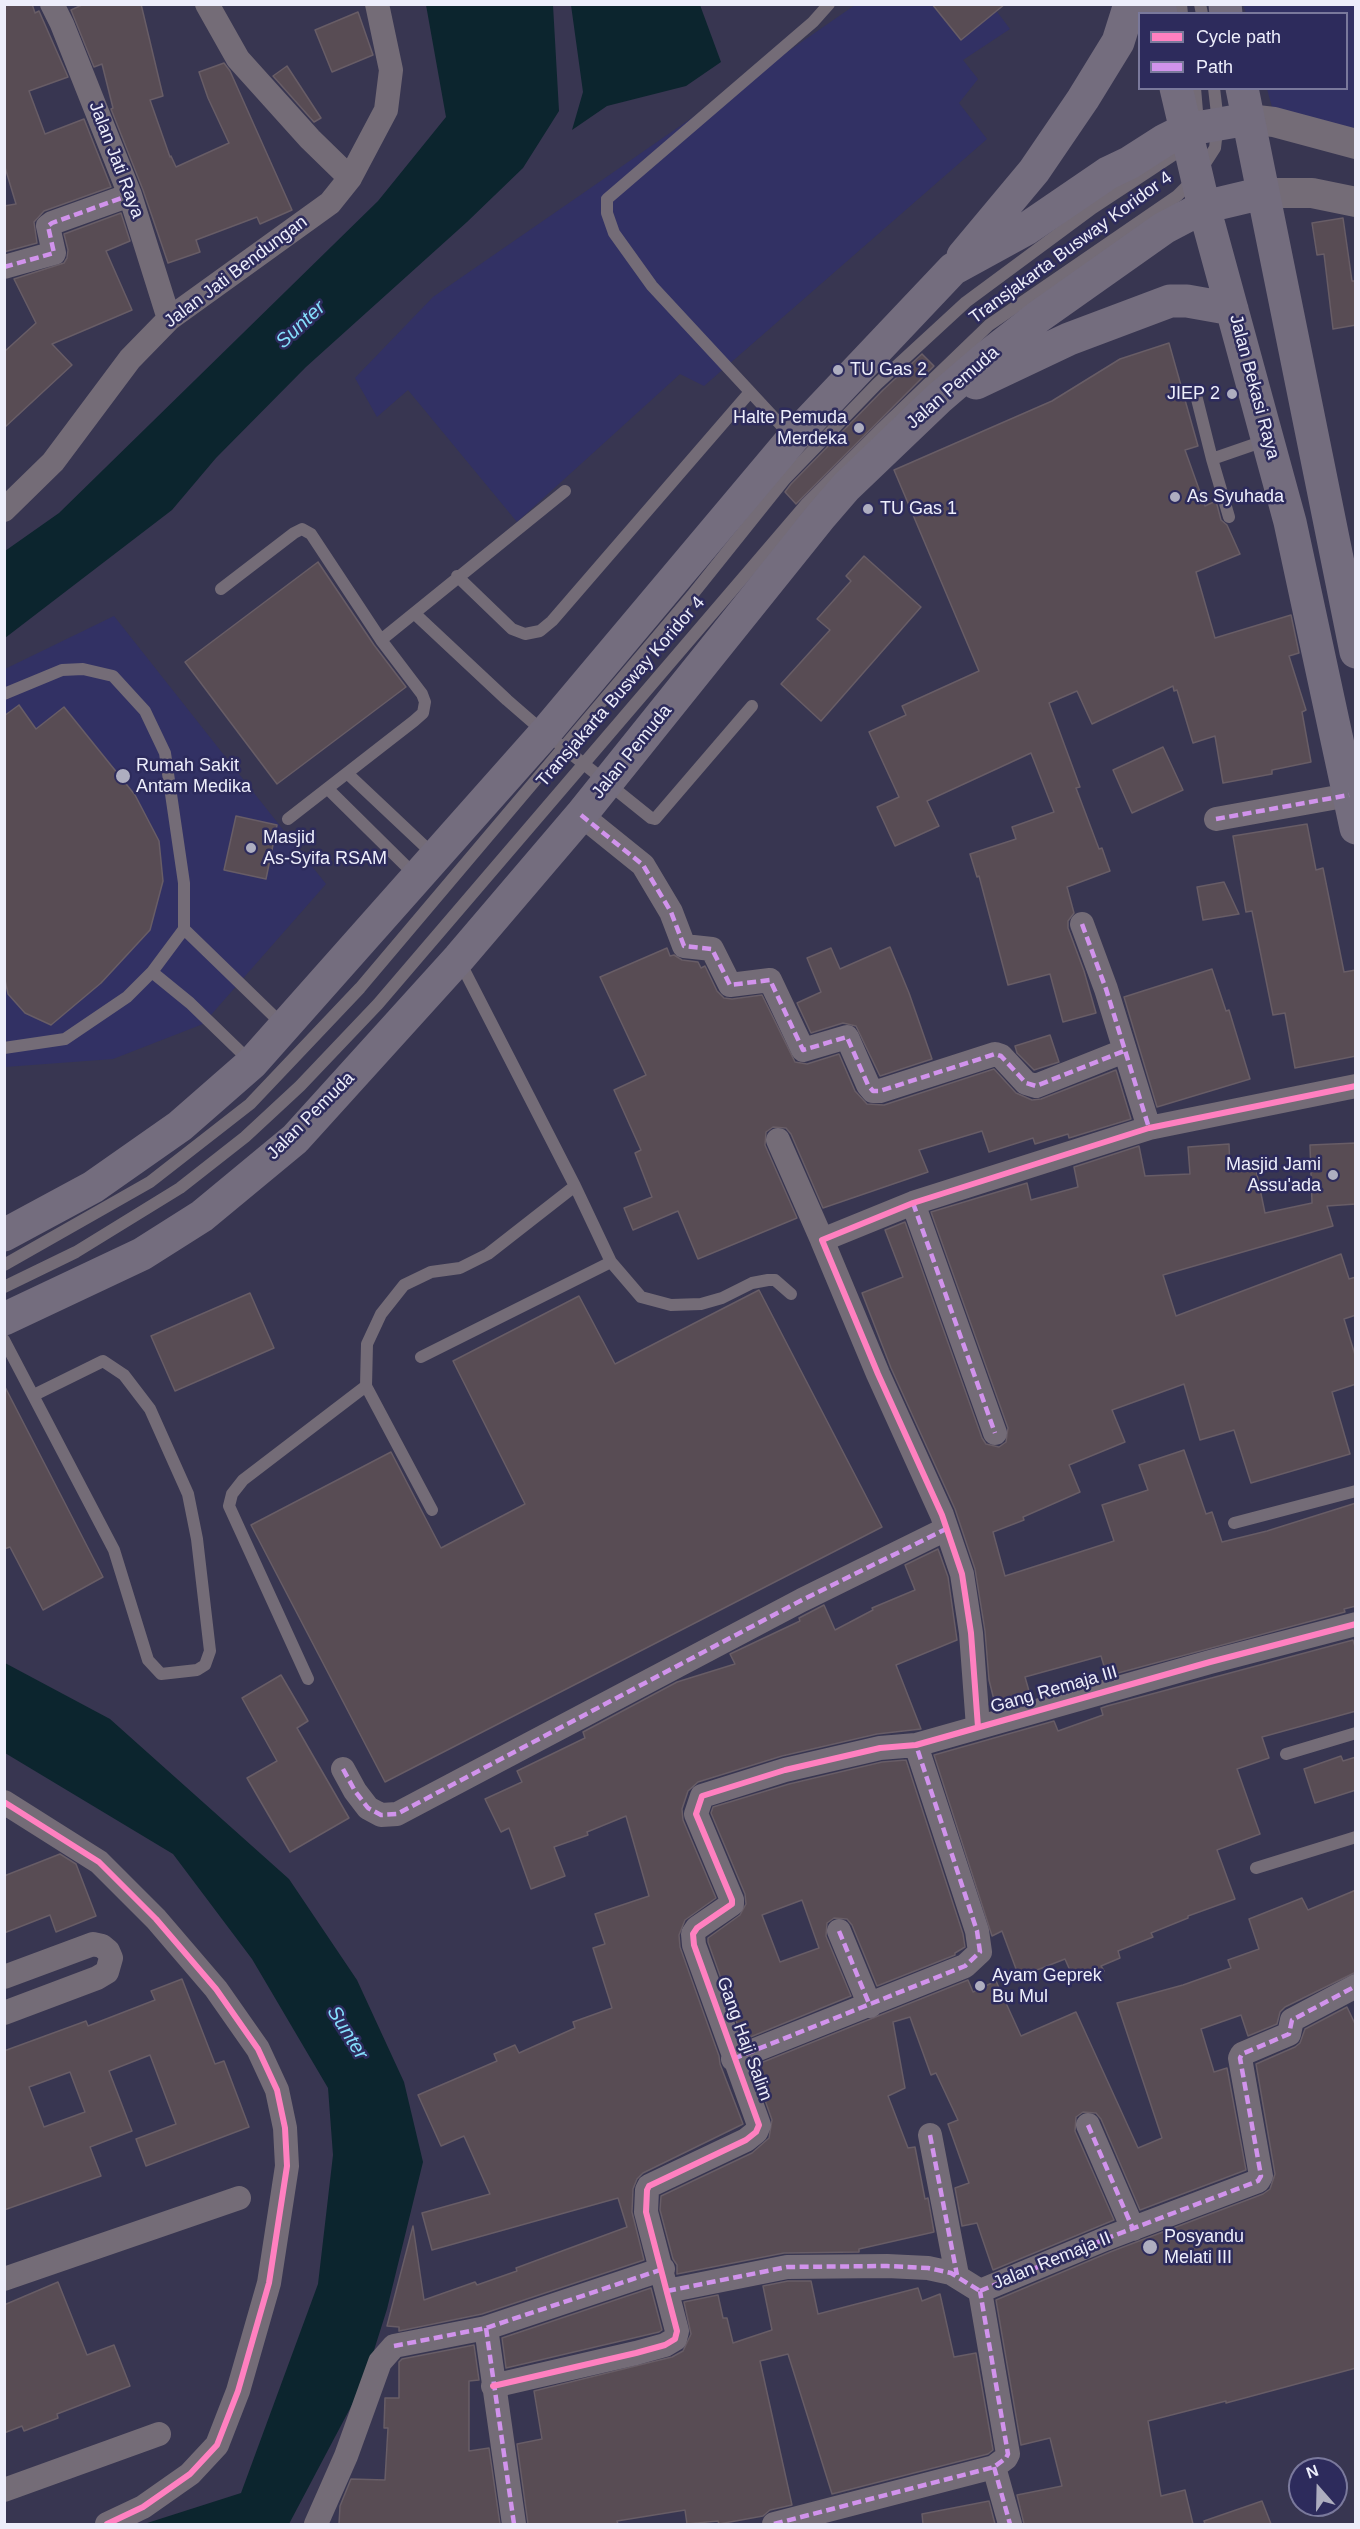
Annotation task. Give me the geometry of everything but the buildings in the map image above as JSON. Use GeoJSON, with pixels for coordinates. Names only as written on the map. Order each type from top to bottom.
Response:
{"type":"FeatureCollection","features":[{"type":"Feature","properties":{"kind":"main road"},"geometry":{"type":"LineString","coordinates":[[4,1235],[93,1187],[180,1126],[252,1063],[427,868],[554,740],[793,438],[952,269],[1034,171],[1118,42],[1130,4]]}},
{"type":"Feature","properties":{"kind":"main road","name":"Jalan Bekasi Raya"},"geometry":{"type":"LineString","coordinates":[[1178,90],[1214,122],[1263,193],[1355,648]]}},
{"type":"Feature","properties":{"kind":"main road"},"geometry":{"type":"LineString","coordinates":[[952,269],[1026,229],[1108,173],[1214,122]]}},
{"type":"Feature","properties":{"kind":"main road","name":"Jalan Bekasi Raya"},"geometry":{"type":"LineString","coordinates":[[1214,122],[1197,176],[1290,522],[1356,828]]}},
{"type":"Feature","properties":{"kind":"main road","name":"Jalan Pemuda"},"geometry":{"type":"LineString","coordinates":[[4,1319],[142,1254],[202,1216],[295,1139],[459,958],[581,815],[595,773],[846,487],[938,399],[1038,317],[1164,228],[1204,207],[1263,193]]}},
{"type":"Feature","properties":{"kind":"main road"},"geometry":{"type":"LineString","coordinates":[[938,399],[1069,339],[1170,301],[1187,301],[1232,309]]}},
{"type":"Feature","properties":{"kind":"main road"},"geometry":{"type":"LineString","coordinates":[[1319,652],[1355,648]]}},
{"type":"Feature","properties":{"kind":"street","name":"Jalan Jati Raya"},"geometry":{"type":"LineString","coordinates":[[52,4],[67,34],[130,195],[169,319]]}},
{"type":"Feature","properties":{"kind":"street"},"geometry":{"type":"LineString","coordinates":[[207,4],[238,59],[310,139],[350,178]]}},
{"type":"Feature","properties":{"kind":"street","name":"Jalan Jati Bendungan"},"geometry":{"type":"LineString","coordinates":[[4,510],[52,462],[130,359],[169,319],[330,203],[350,178],[386,110],[391,70],[377,4]]}},
{"type":"Feature","properties":{"kind":"street"},"geometry":{"type":"LineString","coordinates":[[1214,122],[1274,122],[1356,144]]}},
{"type":"Feature","properties":{"kind":"street"},"geometry":{"type":"LineString","coordinates":[[1263,193],[1312,193],[1356,202]]}},
{"type":"Feature","properties":{"kind":"street"},"geometry":{"type":"LineString","coordinates":[[4,267],[54,253],[48,226],[52,222],[130,195]]}},
{"type":"Feature","properties":{"kind":"street"},"geometry":{"type":"LineString","coordinates":[[1216,819],[1348,795]]}},
{"type":"Feature","properties":{"kind":"street"},"geometry":{"type":"LineString","coordinates":[[581,815],[643,865],[671,912],[684,946],[712,949],[730,985],[771,980],[803,1050],[847,1037],[868,1085],[873,1091],[995,1054],[1001,1056],[1026,1083],[1036,1086],[1124,1051]]}},
{"type":"Feature","properties":{"kind":"street"},"geometry":{"type":"LineString","coordinates":[[1082,924],[1106,989],[1149,1128]]}},
{"type":"Feature","properties":{"kind":"street"},"geometry":{"type":"LineString","coordinates":[[822,1239],[913,1203],[1149,1128],[1356,1086]]}},
{"type":"Feature","properties":{"kind":"street"},"geometry":{"type":"LineString","coordinates":[[778,1140],[946,1528],[963,1574],[971,1634],[978,1727]]}},
{"type":"Feature","properties":{"kind":"street"},"geometry":{"type":"LineString","coordinates":[[913,1203],[995,1433]]}},
{"type":"Feature","properties":{"kind":"street"},"geometry":{"type":"LineString","coordinates":[[343,1769],[368,1808],[381,1815],[397,1814],[751,1627],[946,1528]]}},
{"type":"Feature","properties":{"kind":"street","name":"Gang Remaja III"},"geometry":{"type":"LineString","coordinates":[[697,1806],[702,1797],[707,1794],[785,1770],[880,1748],[916,1745],[1210,1662],[1356,1624]]}},
{"type":"Feature","properties":{"kind":"street"},"geometry":{"type":"LineString","coordinates":[[734,2059],[965,1966],[980,1952],[977,1931],[916,1745]]}},
{"type":"Feature","properties":{"kind":"street"},"geometry":{"type":"LineString","coordinates":[[4,1802],[99,1862],[171,1936],[216,1989],[258,2049],[277,2090],[285,2128],[287,2166],[269,2283],[238,2391],[218,2445],[190,2474],[143,2507],[107,2524]]}},
{"type":"Feature","properties":{"kind":"street","name":"Gang Haji Salim"},"geometry":{"type":"LineString","coordinates":[[493,2386],[665,2345],[675,2339],[677,2331],[646,2212],[649,2186],[746,2140],[756,2132],[759,2125],[694,1945],[693,1934],[697,1928],[730,1908],[732,1900],[698,1821],[697,1806]]}},
{"type":"Feature","properties":{"kind":"street"},"geometry":{"type":"LineString","coordinates":[[839,1930],[870,2006]]}},
{"type":"Feature","properties":{"kind":"street"},"geometry":{"type":"LineString","coordinates":[[4,1977],[93,1944],[102,1946],[111,1958],[107,1972],[97,1978],[4,2013]]}},
{"type":"Feature","properties":{"kind":"street","name":"Jalan Remaja II"},"geometry":{"type":"LineString","coordinates":[[994,2467],[1001,2463],[1008,2454],[980,2291],[1258,2181],[1261,2176],[1240,2058],[1242,2054],[1289,2034],[1292,2020],[1356,1986]]}},
{"type":"Feature","properties":{"kind":"street"},"geometry":{"type":"LineString","coordinates":[[1088,2126],[1133,2229]]}},
{"type":"Feature","properties":{"kind":"street"},"geometry":{"type":"LineString","coordinates":[[930,2135],[957,2275]]}},
{"type":"Feature","properties":{"kind":"street"},"geometry":{"type":"LineString","coordinates":[[4,2279],[239,2198]]}},
{"type":"Feature","properties":{"kind":"street"},"geometry":{"type":"LineString","coordinates":[[316,2524],[346,2456],[380,2362],[394,2346],[486,2328],[665,2280],[787,2267],[928,2268],[957,2275],[980,2291]]}},
{"type":"Feature","properties":{"kind":"street"},"geometry":{"type":"LineString","coordinates":[[486,2328],[514,2524]]}},
{"type":"Feature","properties":{"kind":"street"},"geometry":{"type":"LineString","coordinates":[[4,2490],[159,2434]]}},
{"type":"Feature","properties":{"kind":"street"},"geometry":{"type":"LineString","coordinates":[[774,2524],[994,2467],[1010,2524]]}},
{"type":"Feature","properties":{"kind":"lane"},"geometry":{"type":"LineString","coordinates":[[793,438],[652,286],[614,233],[607,213],[607,199],[813,22],[829,4]]}},
{"type":"Feature","properties":{"kind":"lane"},"geometry":{"type":"LineString","coordinates":[[1196,90],[1214,122]]}},
{"type":"Feature","properties":{"kind":"lane"},"geometry":{"type":"LineString","coordinates":[[1214,90],[1214,122]]}},
{"type":"Feature","properties":{"kind":"lane","name":"Transjakarta Busway Koridor 4"},"geometry":{"type":"LineString","coordinates":[[4,1265],[150,1182],[250,1104],[360,988],[554,740],[693,594],[784,479],[877,384],[966,302],[1214,122]]}},
{"type":"Feature","properties":{"kind":"lane","name":"Transjakarta Busway Koridor 4"},"geometry":{"type":"LineString","coordinates":[[4,1287],[76,1252],[180,1188],[245,1137],[300,1086],[595,773],[807,503],[989,325],[1177,196],[1197,176]]}},
{"type":"Feature","properties":{"kind":"lane"},"geometry":{"type":"LineString","coordinates":[[1195,391],[1229,517]]}},
{"type":"Feature","properties":{"kind":"lane"},"geometry":{"type":"LineString","coordinates":[[457,576],[512,628],[525,634],[540,631],[552,621],[750,392]]}},
{"type":"Feature","properties":{"kind":"lane"},"geometry":{"type":"LineString","coordinates":[[1212,459],[1268,440]]}},
{"type":"Feature","properties":{"kind":"lane"},"geometry":{"type":"LineString","coordinates":[[381,640],[457,576],[565,491]]}},
{"type":"Feature","properties":{"kind":"lane"},"geometry":{"type":"LineString","coordinates":[[221,589],[294,532],[302,529],[310,534],[381,640],[422,694],[425,702],[423,713],[414,721],[288,819]]}},
{"type":"Feature","properties":{"kind":"lane"},"geometry":{"type":"LineString","coordinates":[[414,613],[507,700],[651,818],[655,819],[752,706]]}},
{"type":"Feature","properties":{"kind":"lane"},"geometry":{"type":"LineString","coordinates":[[4,694],[62,670],[83,669],[113,676],[145,711],[165,753],[184,883],[184,929],[152,972],[127,997],[65,1039],[4,1048]]}},
{"type":"Feature","properties":{"kind":"lane"},"geometry":{"type":"LineString","coordinates":[[348,774],[427,868]]}},
{"type":"Feature","properties":{"kind":"lane"},"geometry":{"type":"LineString","coordinates":[[328,789],[427,868]]}},
{"type":"Feature","properties":{"kind":"lane"},"geometry":{"type":"LineString","coordinates":[[184,929],[285,1028]]}},
{"type":"Feature","properties":{"kind":"lane"},"geometry":{"type":"LineString","coordinates":[[459,958],[611,1262],[640,1297],[671,1305],[701,1304],[722,1298],[752,1283],[768,1280],[775,1280],[791,1294]]}},
{"type":"Feature","properties":{"kind":"lane"},"geometry":{"type":"LineString","coordinates":[[152,972],[190,1003],[252,1063]]}},
{"type":"Feature","properties":{"kind":"lane"},"geometry":{"type":"LineString","coordinates":[[432,1510],[366,1386],[367,1344],[381,1314],[404,1285],[431,1272],[460,1268],[489,1254],[575,1186]]}},
{"type":"Feature","properties":{"kind":"lane"},"geometry":{"type":"LineString","coordinates":[[421,1357],[611,1262]]}},
{"type":"Feature","properties":{"kind":"lane"},"geometry":{"type":"LineString","coordinates":[[4,1340],[114,1550],[148,1660],[161,1674],[197,1670],[205,1665],[210,1651],[197,1539],[188,1494],[150,1409],[124,1375],[103,1361],[34,1395]]}},
{"type":"Feature","properties":{"kind":"lane"},"geometry":{"type":"LineString","coordinates":[[308,1679],[229,1506],[230,1500],[243,1480],[366,1386]]}},
{"type":"Feature","properties":{"kind":"lane"},"geometry":{"type":"LineString","coordinates":[[1234,1523],[1356,1491]]}},
{"type":"Feature","properties":{"kind":"lane"},"geometry":{"type":"LineString","coordinates":[[1286,1754],[1356,1733]]}},
{"type":"Feature","properties":{"kind":"lane"},"geometry":{"type":"LineString","coordinates":[[1256,1868],[1356,1837]]}},
{"type":"Feature","properties":{"kind":"shaded area"},"geometry":{"type":"Polygon","coordinates":[[[855,5],[992,5],[1010,29],[963,60],[978,79],[959,103],[987,139],[704,386],[680,374],[517,522],[408,390],[377,417],[355,378],[433,297],[855,5]]]}},
{"type":"Feature","properties":{"kind":"shaded area"},"geometry":{"type":"Polygon","coordinates":[[[1243,5],[1355,5],[1355,145],[1275,118],[1267,90],[1348,90],[1348,12],[1246,12],[1243,5]]]}},
{"type":"Feature","properties":{"kind":"shaded area","name":"Rumah Sakit Antam Medika"},"geometry":{"type":"Polygon","coordinates":[[[114,616],[326,884],[203,1024],[113,1059],[5,1067],[5,669],[114,616]]]}},
{"type":"Feature","properties":{"kind":"water","name":"Sunter"},"geometry":{"type":"Polygon","coordinates":[[[426,5],[553,5],[559,111],[523,168],[467,222],[306,367],[216,458],[172,510],[5,638],[5,551],[59,513],[378,201],[446,117],[426,5]]]}},
{"type":"Feature","properties":{"kind":"water"},"geometry":{"type":"Polygon","coordinates":[[[571,5],[700,5],[721,62],[686,86],[607,106],[572,130],[583,92],[571,5]]]}},
{"type":"Feature","properties":{"kind":"water","name":"Sunter"},"geometry":{"type":"Polygon","coordinates":[[[5,1663],[110,1719],[289,1879],[357,1980],[404,2082],[423,2162],[387,2309],[364,2382],[289,2524],[144,2524],[241,2493],[318,2284],[333,2155],[328,2088],[252,1959],[173,1854],[5,1753],[5,1663]]]}},
{"type":"Feature","properties":{"kind":"marked path"},"geometry":{"type":"LineString","coordinates":[[4,267],[54,253],[48,226],[52,223],[130,195]]}},
{"type":"Feature","properties":{"kind":"marked path"},"geometry":{"type":"LineString","coordinates":[[1216,819],[1349,795]]}},
{"type":"Feature","properties":{"kind":"marked path"},"geometry":{"type":"LineString","coordinates":[[581,815],[643,865],[671,912],[684,946],[712,949],[730,985],[770,980],[803,1050],[847,1037],[868,1085],[873,1091],[880,1091],[995,1054],[1001,1056],[1026,1083],[1036,1086],[1124,1051]]}},
{"type":"Feature","properties":{"kind":"marked path"},"geometry":{"type":"LineString","coordinates":[[1082,924],[1106,989],[1149,1128]]}},
{"type":"Feature","properties":{"kind":"marked path"},"geometry":{"type":"LineString","coordinates":[[913,1203],[995,1433]]}},
{"type":"Feature","properties":{"kind":"marked path"},"geometry":{"type":"LineString","coordinates":[[343,1769],[368,1808],[381,1815],[397,1814],[802,1600],[946,1529]]}},
{"type":"Feature","properties":{"kind":"marked path"},"geometry":{"type":"LineString","coordinates":[[733,2059],[965,1966],[980,1952],[977,1931],[916,1745]]}},
{"type":"Feature","properties":{"kind":"marked path"},"geometry":{"type":"LineString","coordinates":[[839,1931],[870,2006]]}},
{"type":"Feature","properties":{"kind":"marked path"},"geometry":{"type":"LineString","coordinates":[[980,2291],[1105,2239],[1258,2181],[1261,2176],[1240,2058],[1242,2054],[1289,2034],[1292,2020],[1356,1986]]}},
{"type":"Feature","properties":{"kind":"marked path"},"geometry":{"type":"LineString","coordinates":[[1088,2125],[1133,2229]]}},
{"type":"Feature","properties":{"kind":"marked path"},"geometry":{"type":"LineString","coordinates":[[930,2135],[957,2275]]}},
{"type":"Feature","properties":{"kind":"marked path"},"geometry":{"type":"LineString","coordinates":[[667,2291],[787,2267],[887,2266],[928,2268],[951,2273],[980,2291]]}},
{"type":"Feature","properties":{"kind":"marked path"},"geometry":{"type":"LineString","coordinates":[[394,2346],[486,2328],[663,2269]]}},
{"type":"Feature","properties":{"kind":"marked path"},"geometry":{"type":"LineString","coordinates":[[774,2524],[994,2467],[1006,2458],[1008,2454],[980,2291]]}},
{"type":"Feature","properties":{"kind":"marked path"},"geometry":{"type":"LineString","coordinates":[[486,2328],[514,2524]]}},
{"type":"Feature","properties":{"kind":"marked path"},"geometry":{"type":"LineString","coordinates":[[994,2467],[1010,2524]]}},
{"type":"Feature","properties":{"kind":"cycle path"},"geometry":{"type":"LineString","coordinates":[[978,1727],[971,1633],[962,1574],[942,1515],[878,1374],[822,1240],[913,1203],[1149,1128],[1356,1086]]}},
{"type":"Feature","properties":{"kind":"cycle path"},"geometry":{"type":"LineString","coordinates":[[493,2386],[636,2353],[665,2345],[675,2339],[677,2331],[646,2212],[647,2190],[649,2186],[746,2140],[756,2132],[759,2125],[694,1945],[693,1934],[697,1928],[732,1904],[696,1814],[702,1796],[785,1770],[880,1748],[916,1745],[1210,1662],[1356,1624]]}},
{"type":"Feature","properties":{"kind":"cycle path"},"geometry":{"type":"LineString","coordinates":[[4,1802],[99,1862],[156,1919],[216,1989],[258,2049],[277,2090],[285,2128],[287,2166],[269,2283],[238,2391],[217,2445],[190,2474],[143,2507],[107,2524]]}},
{"type":"Feature","properties":{"kind":"place","name":"TU Gas 2"},"geometry":{"type":"Point","coordinates":[838,370]}},
{"type":"Feature","properties":{"kind":"place","name":"JIEP 2"},"geometry":{"type":"Point","coordinates":[1232,394]}},
{"type":"Feature","properties":{"kind":"place","name":"Halte Pemuda Merdeka"},"geometry":{"type":"Point","coordinates":[859,428]}},
{"type":"Feature","properties":{"kind":"place","name":"As Syuhada"},"geometry":{"type":"Point","coordinates":[1175,497]}},
{"type":"Feature","properties":{"kind":"place","name":"TU Gas 1"},"geometry":{"type":"Point","coordinates":[868,509]}},
{"type":"Feature","properties":{"kind":"place","name":"Rumah Sakit Antam Medika"},"geometry":{"type":"Point","coordinates":[123,776]}},
{"type":"Feature","properties":{"kind":"place","name":"Masjid As-Syifa RSAM"},"geometry":{"type":"Point","coordinates":[251,848]}},
{"type":"Feature","properties":{"kind":"place","name":"Masjid Jami Assu'ada"},"geometry":{"type":"Point","coordinates":[1333,1175]}},
{"type":"Feature","properties":{"kind":"place","name":"Ayam Geprek Bu Mul"},"geometry":{"type":"Point","coordinates":[980,1986]}},
{"type":"Feature","properties":{"kind":"place","name":"Posyandu Melati III"},"geometry":{"type":"Point","coordinates":[1150,2247]}}]}
